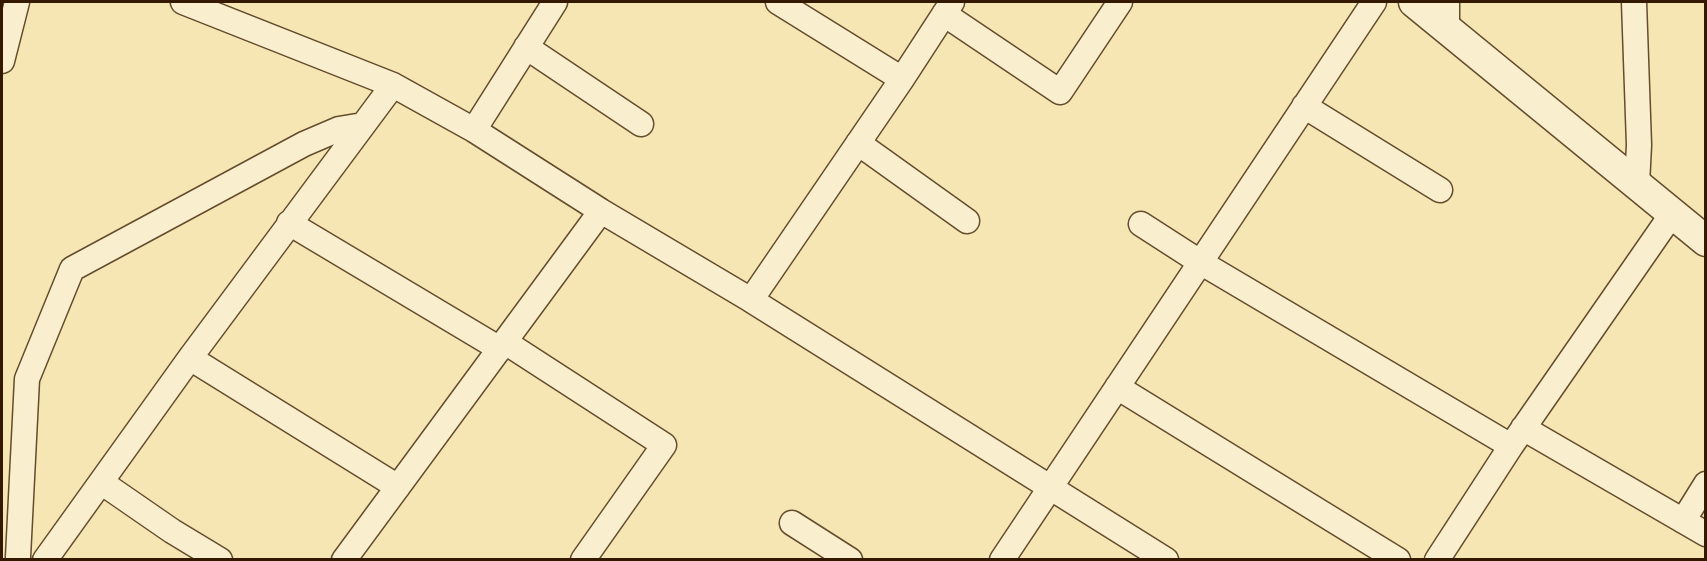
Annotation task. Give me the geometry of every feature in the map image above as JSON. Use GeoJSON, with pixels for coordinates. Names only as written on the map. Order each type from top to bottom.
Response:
{"type":"FeatureCollection","features":[{"type":"Feature","properties":{"kind":"street"},"geometry":{"type":"LineString","coordinates":[[2,61],[16,2]]}},
{"type":"Feature","properties":{"kind":"street"},"geometry":{"type":"LineString","coordinates":[[183,2],[393,85],[474,130],[601,211],[751,300],[1166,560]]}},
{"type":"Feature","properties":{"kind":"street"},"geometry":{"type":"LineString","coordinates":[[474,130],[555,2]]}},
{"type":"Feature","properties":{"kind":"street"},"geometry":{"type":"LineString","coordinates":[[778,2],[902,79]]}},
{"type":"Feature","properties":{"kind":"street"},"geometry":{"type":"LineString","coordinates":[[751,300],[948,8],[1060,92],[1120,2]]}},
{"type":"Feature","properties":{"kind":"street"},"geometry":{"type":"LineString","coordinates":[[1002,560],[1374,2]]}},
{"type":"Feature","properties":{"kind":"street"},"geometry":{"type":"LineString","coordinates":[[1414,2],[1447,15],[1637,184],[1706,241]]}},
{"type":"Feature","properties":{"kind":"street"},"geometry":{"type":"LineString","coordinates":[[1634,2],[1639,145],[1637,184]]}},
{"type":"Feature","properties":{"kind":"street"},"geometry":{"type":"LineString","coordinates":[[526,47],[642,124]]}},
{"type":"Feature","properties":{"kind":"street"},"geometry":{"type":"LineString","coordinates":[[45,560],[190,358],[393,85]]}},
{"type":"Feature","properties":{"kind":"street"},"geometry":{"type":"LineString","coordinates":[[1304,106],[1440,190]]}},
{"type":"Feature","properties":{"kind":"street"},"geometry":{"type":"LineString","coordinates":[[24,559],[27,379],[72,269],[304,144],[339,129],[363,125]]}},
{"type":"Feature","properties":{"kind":"street"},"geometry":{"type":"LineString","coordinates":[[858,143],[967,221]]}},
{"type":"Feature","properties":{"kind":"street"},"geometry":{"type":"LineString","coordinates":[[344,560],[601,211]]}},
{"type":"Feature","properties":{"kind":"street"},"geometry":{"type":"LineString","coordinates":[[1437,560],[1517,437],[1672,214]]}},
{"type":"Feature","properties":{"kind":"street"},"geometry":{"type":"LineString","coordinates":[[289,223],[502,346],[664,444],[583,560]]}},
{"type":"Feature","properties":{"kind":"street"},"geometry":{"type":"LineString","coordinates":[[1141,224],[1200,262],[1517,437],[1706,534]]}},
{"type":"Feature","properties":{"kind":"street"},"geometry":{"type":"LineString","coordinates":[[190,358],[398,488]]}},
{"type":"Feature","properties":{"kind":"street"},"geometry":{"type":"LineString","coordinates":[[1117,387],[1398,560]]}},
{"type":"Feature","properties":{"kind":"street"},"geometry":{"type":"LineString","coordinates":[[101,482],[172,531],[220,560]]}},
{"type":"Feature","properties":{"kind":"street"},"geometry":{"type":"LineString","coordinates":[[1683,521],[1706,484]]}},
{"type":"Feature","properties":{"kind":"street"},"geometry":{"type":"LineString","coordinates":[[792,524],[849,560]]}}]}
